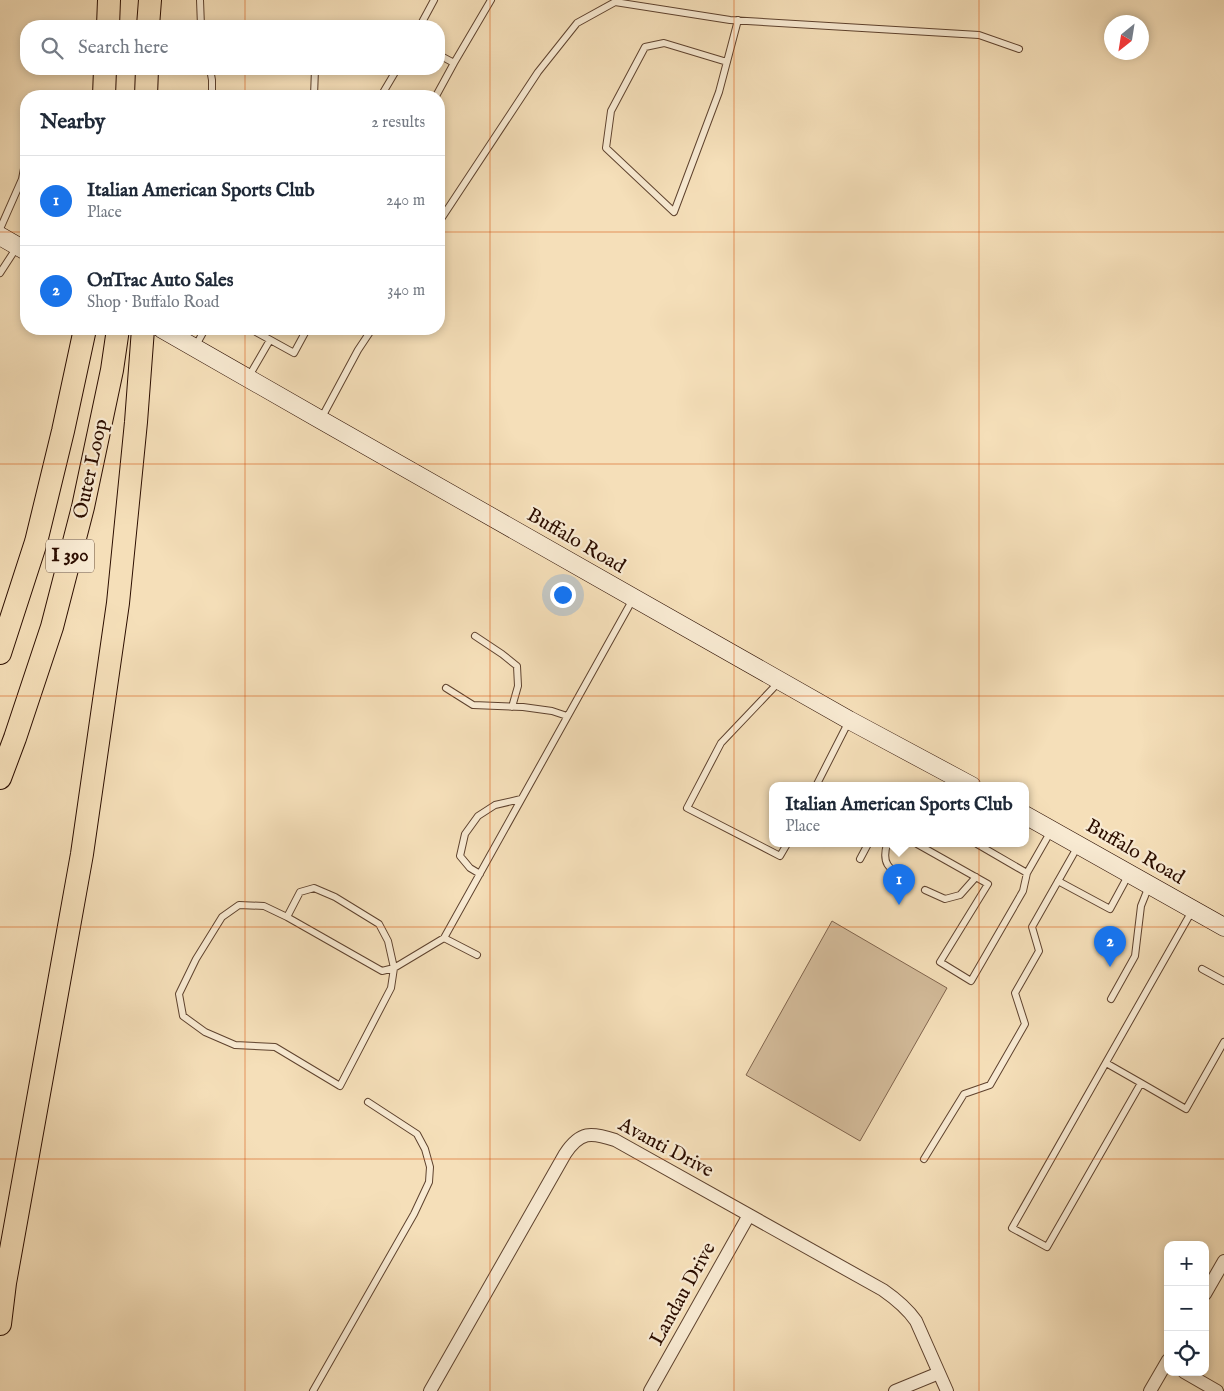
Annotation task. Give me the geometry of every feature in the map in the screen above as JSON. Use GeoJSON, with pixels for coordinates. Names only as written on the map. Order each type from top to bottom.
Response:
{"type":"FeatureCollection","features":[{"type":"Feature","properties":{"kind":"highway"},"geometry":{"type":"LineString","coordinates":[[108,20],[109,0]]}},
{"type":"Feature","properties":{"kind":"highway"},"geometry":{"type":"LineString","coordinates":[[148,20],[150,0]]}},
{"type":"Feature","properties":{"kind":"highway"},"geometry":{"type":"LineString","coordinates":[[104,90],[105,75]]}},
{"type":"Feature","properties":{"kind":"highway"},"geometry":{"type":"LineString","coordinates":[[146,90],[147,75]]}},
{"type":"Feature","properties":{"kind":"highway","name":"Outer Loop"},"geometry":{"type":"LineString","coordinates":[[0,653],[36,542],[64,431],[85,335]]}},
{"type":"Feature","properties":{"kind":"highway","name":"Outer Loop"},"geometry":{"type":"LineString","coordinates":[[0,778],[52,627],[83,507],[112,370],[117,335]]}},
{"type":"Feature","properties":{"kind":"highway"},"geometry":{"type":"LineString","coordinates":[[0,1324],[3,1291],[82,854],[117,613],[136,422],[155,335]]}},
{"type":"Feature","properties":{"kind":"main road"},"geometry":{"type":"LineString","coordinates":[[0,236],[20,248]]}},
{"type":"Feature","properties":{"kind":"main road","name":"Buffalo Road"},"geometry":{"type":"LineString","coordinates":[[169,335],[195,347],[849,720],[965,782]]}},
{"type":"Feature","properties":{"kind":"main road","name":"Buffalo Road"},"geometry":{"type":"LineString","coordinates":[[1029,817],[1224,927]]}},
{"type":"Feature","properties":{"kind":"street","name":"Avanti Drive"},"geometry":{"type":"LineString","coordinates":[[430,1391],[565,1154],[572,1143],[582,1136],[591,1135],[615,1140],[883,1290],[899,1301],[916,1321],[947,1391]]}},
{"type":"Feature","properties":{"kind":"street","name":"Landau Drive"},"geometry":{"type":"LineString","coordinates":[[650,1391],[749,1215]]}},
{"type":"Feature","properties":{"kind":"street"},"geometry":{"type":"LineString","coordinates":[[1209,1287],[1224,1261]]}},
{"type":"Feature","properties":{"kind":"street"},"geometry":{"type":"LineString","coordinates":[[1150,1391],[1164,1367]]}},
{"type":"Feature","properties":{"kind":"street"},"geometry":{"type":"LineString","coordinates":[[895,1391],[939,1373]]}},
{"type":"Feature","properties":{"kind":"street"},"geometry":{"type":"LineString","coordinates":[[1191,1376],[1217,1391]]}},
{"type":"Feature","properties":{"kind":"lane"},"geometry":{"type":"LineString","coordinates":[[200,0],[201,20]]}},
{"type":"Feature","properties":{"kind":"lane"},"geometry":{"type":"LineString","coordinates":[[423,20],[434,0]]}},
{"type":"Feature","properties":{"kind":"lane"},"geometry":{"type":"LineString","coordinates":[[439,90],[491,0]]}},
{"type":"Feature","properties":{"kind":"lane"},"geometry":{"type":"LineString","coordinates":[[445,213],[538,72],[578,23],[615,2],[738,20],[979,35],[1019,49]]}},
{"type":"Feature","properties":{"kind":"lane"},"geometry":{"type":"LineString","coordinates":[[727,62],[664,43],[645,47],[611,111],[606,148],[674,212],[719,92],[727,62],[738,20]]}},
{"type":"Feature","properties":{"kind":"lane"},"geometry":{"type":"LineString","coordinates":[[445,59],[454,64]]}},
{"type":"Feature","properties":{"kind":"lane"},"geometry":{"type":"LineString","coordinates":[[211,75],[212,90]]}},
{"type":"Feature","properties":{"kind":"lane"},"geometry":{"type":"LineString","coordinates":[[314,90],[315,75]]}},
{"type":"Feature","properties":{"kind":"lane"},"geometry":{"type":"LineString","coordinates":[[385,90],[393,75]]}},
{"type":"Feature","properties":{"kind":"lane"},"geometry":{"type":"LineString","coordinates":[[0,229],[20,184]]}},
{"type":"Feature","properties":{"kind":"lane"},"geometry":{"type":"LineString","coordinates":[[0,273],[20,251]]}},
{"type":"Feature","properties":{"kind":"lane"},"geometry":{"type":"LineString","coordinates":[[195,347],[202,335]]}},
{"type":"Feature","properties":{"kind":"lane"},"geometry":{"type":"LineString","coordinates":[[261,335],[294,353],[304,335]]}},
{"type":"Feature","properties":{"kind":"lane"},"geometry":{"type":"LineString","coordinates":[[321,420],[368,335]]}},
{"type":"Feature","properties":{"kind":"lane"},"geometry":{"type":"LineString","coordinates":[[248,378],[270,340]]}},
{"type":"Feature","properties":{"kind":"lane"},"geometry":{"type":"LineString","coordinates":[[287,917],[300,892],[314,888],[335,897],[379,924],[388,941],[394,968],[391,988],[340,1086],[275,1047],[235,1045],[205,1032],[183,1016],[179,994],[196,959],[222,917],[239,905],[264,906],[382,971],[394,968],[444,938],[634,598]]}},
{"type":"Feature","properties":{"kind":"lane"},"geometry":{"type":"LineString","coordinates":[[475,636],[517,666],[518,686],[512,707]]}},
{"type":"Feature","properties":{"kind":"lane"},"geometry":{"type":"LineString","coordinates":[[780,680],[722,742],[687,808],[780,856],[784,847]]}},
{"type":"Feature","properties":{"kind":"lane"},"geometry":{"type":"LineString","coordinates":[[446,688],[473,705],[552,711],[567,716]]}},
{"type":"Feature","properties":{"kind":"lane"},"geometry":{"type":"LineString","coordinates":[[818,782],[849,720]]}},
{"type":"Feature","properties":{"kind":"lane"},"geometry":{"type":"LineString","coordinates":[[480,874],[470,868],[460,856],[465,834],[478,816],[495,805],[521,799]]}},
{"type":"Feature","properties":{"kind":"lane"},"geometry":{"type":"LineString","coordinates":[[922,847],[988,884],[940,962],[970,981],[1023,891],[1027,872],[1052,830]]}},
{"type":"Feature","properties":{"kind":"lane"},"geometry":{"type":"LineString","coordinates":[[924,1159],[964,1094],[990,1085],[1025,1024],[1015,993],[1039,950],[1032,927],[1078,844]]}},
{"type":"Feature","properties":{"kind":"lane"},"geometry":{"type":"LineString","coordinates":[[860,859],[866,847]]}},
{"type":"Feature","properties":{"kind":"lane"},"geometry":{"type":"LineString","coordinates":[[885,847],[884,855],[890,870],[906,880]]}},
{"type":"Feature","properties":{"kind":"lane"},"geometry":{"type":"LineString","coordinates":[[982,847],[1027,872]]}},
{"type":"Feature","properties":{"kind":"lane"},"geometry":{"type":"LineString","coordinates":[[1058,881],[1110,909],[1129,873]]}},
{"type":"Feature","properties":{"kind":"lane"},"geometry":{"type":"LineString","coordinates":[[925,890],[945,899],[960,894],[976,877]]}},
{"type":"Feature","properties":{"kind":"lane"},"geometry":{"type":"LineString","coordinates":[[1112,999],[1135,956],[1141,906],[1149,885]]}},
{"type":"Feature","properties":{"kind":"lane"},"geometry":{"type":"LineString","coordinates":[[1141,1083],[1048,1247],[1012,1228],[1193,910]]}},
{"type":"Feature","properties":{"kind":"lane"},"geometry":{"type":"LineString","coordinates":[[444,938],[476,954]]}},
{"type":"Feature","properties":{"kind":"lane"},"geometry":{"type":"LineString","coordinates":[[1202,969],[1224,981]]}},
{"type":"Feature","properties":{"kind":"lane"},"geometry":{"type":"LineString","coordinates":[[1106,1063],[1186,1109],[1224,1042]]}},
{"type":"Feature","properties":{"kind":"lane"},"geometry":{"type":"LineString","coordinates":[[313,1391],[414,1214],[429,1182],[430,1167],[425,1149],[417,1134],[368,1102]]}},
{"type":"Feature","properties":{"kind":"shaded area"},"geometry":{"type":"Polygon","coordinates":[[[832,921],[947,988],[860,1141],[746,1075],[832,921]]]}},
{"type":"Feature","properties":{"kind":"place","name":"Italian American Sports Club"},"geometry":{"type":"Point","coordinates":[899,905]}},
{"type":"Feature","properties":{"kind":"place","name":"OnTrac Auto Sales"},"geometry":{"type":"Point","coordinates":[1110,967]}}]}
